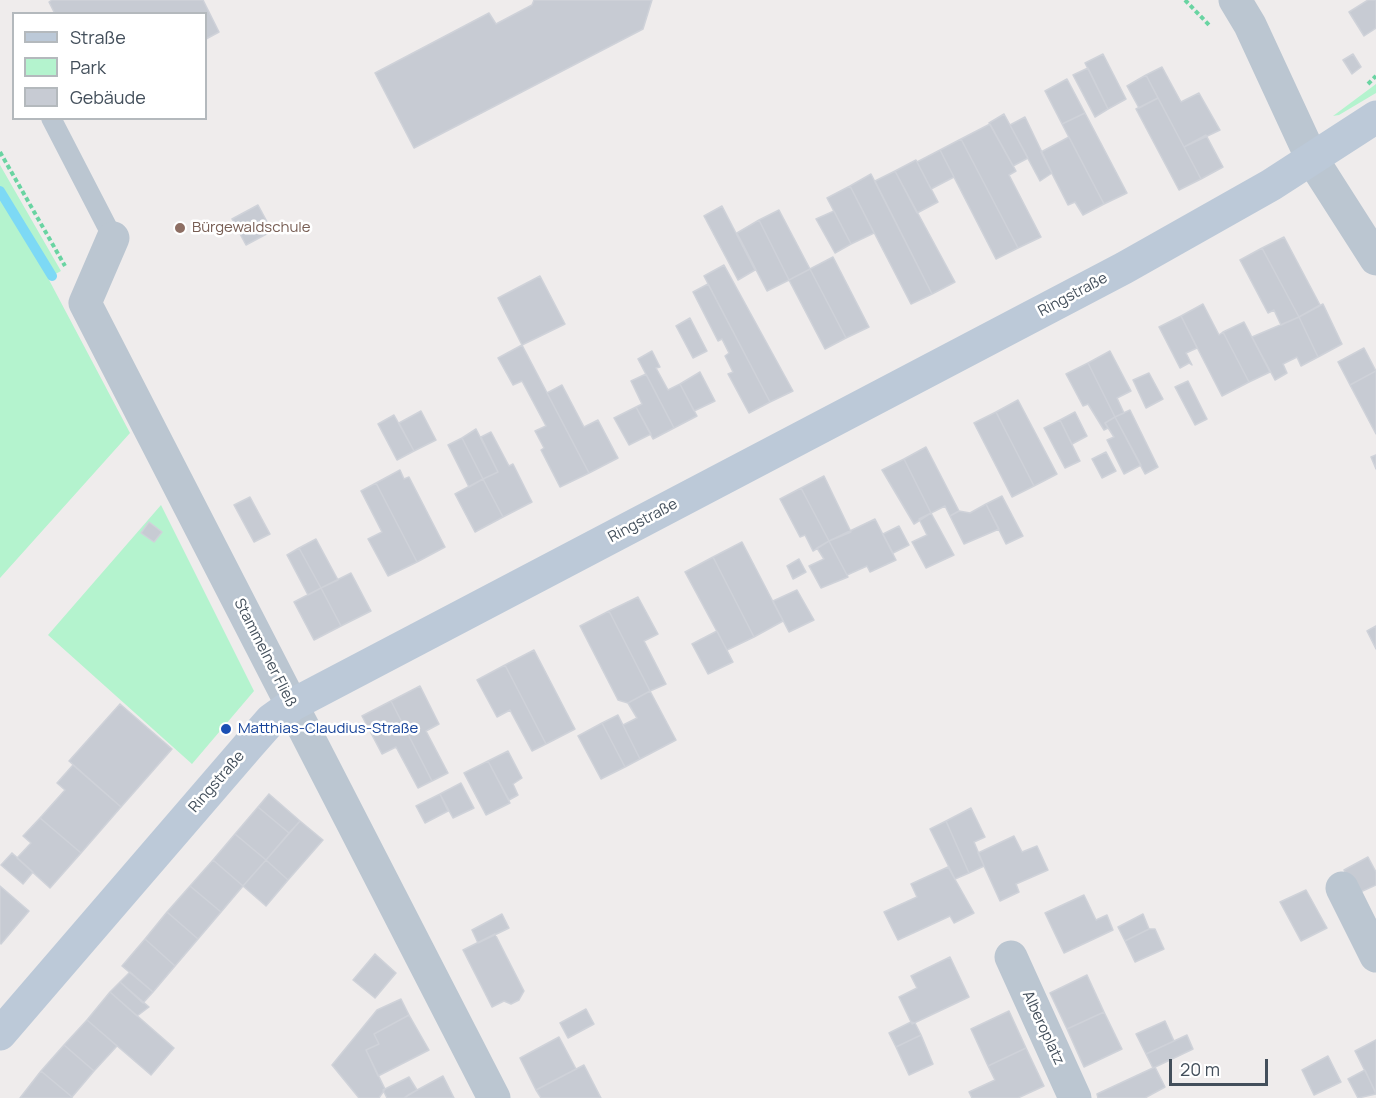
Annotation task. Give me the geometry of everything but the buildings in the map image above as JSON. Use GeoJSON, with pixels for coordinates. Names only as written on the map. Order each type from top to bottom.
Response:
{"type":"FeatureCollection","features":[{"type":"Feature","properties":{"kind":"main road","name":"Ringstraße"},"geometry":{"type":"LineString","coordinates":[[0,1034],[271,720],[292,705],[1124,268],[1312,159],[1376,117]]}},
{"type":"Feature","properties":{"kind":"street"},"geometry":{"type":"LineString","coordinates":[[1235,0],[1250,25],[1312,159],[1376,259]]}},
{"type":"Feature","properties":{"kind":"street"},"geometry":{"type":"LineString","coordinates":[[85,303],[113,238]]}},
{"type":"Feature","properties":{"kind":"street","name":"Stammelner Fließ"},"geometry":{"type":"LineString","coordinates":[[85,303],[494,1098]]}},
{"type":"Feature","properties":{"kind":"street"},"geometry":{"type":"LineString","coordinates":[[1342,888],[1376,956]]}},
{"type":"Feature","properties":{"kind":"street","name":"Alberoplatz"},"geometry":{"type":"LineString","coordinates":[[1011,957],[1076,1098]]}},
{"type":"Feature","properties":{"kind":"lane"},"geometry":{"type":"LineString","coordinates":[[52,120],[113,238]]}},
{"type":"Feature","properties":{"kind":"path"},"geometry":{"type":"LineString","coordinates":[[0,152],[85,303]]}},
{"type":"Feature","properties":{"kind":"green space"},"geometry":{"type":"Polygon","coordinates":[[[1376,84],[1376,93],[1339,115],[1333,116],[1376,84]]]}},
{"type":"Feature","properties":{"kind":"green space"},"geometry":{"type":"Polygon","coordinates":[[[0,165],[61,271],[48,278],[130,433],[0,578],[0,165]]]}},
{"type":"Feature","properties":{"kind":"green space"},"geometry":{"type":"Polygon","coordinates":[[[161,505],[254,691],[192,764],[48,635],[161,505]]]}},
{"type":"Feature","properties":{"kind":"waterway","name":"Stammelner Fließ"},"geometry":{"type":"LineString","coordinates":[[0,191],[52,276]]}},
{"type":"Feature","properties":{"kind":"place","name":"Bürgewaldschule"},"geometry":{"type":"Point","coordinates":[180,228]}},
{"type":"Feature","properties":{"kind":"place","name":"Matthias-Claudius-Straße"},"geometry":{"type":"Point","coordinates":[226,729]}}]}
